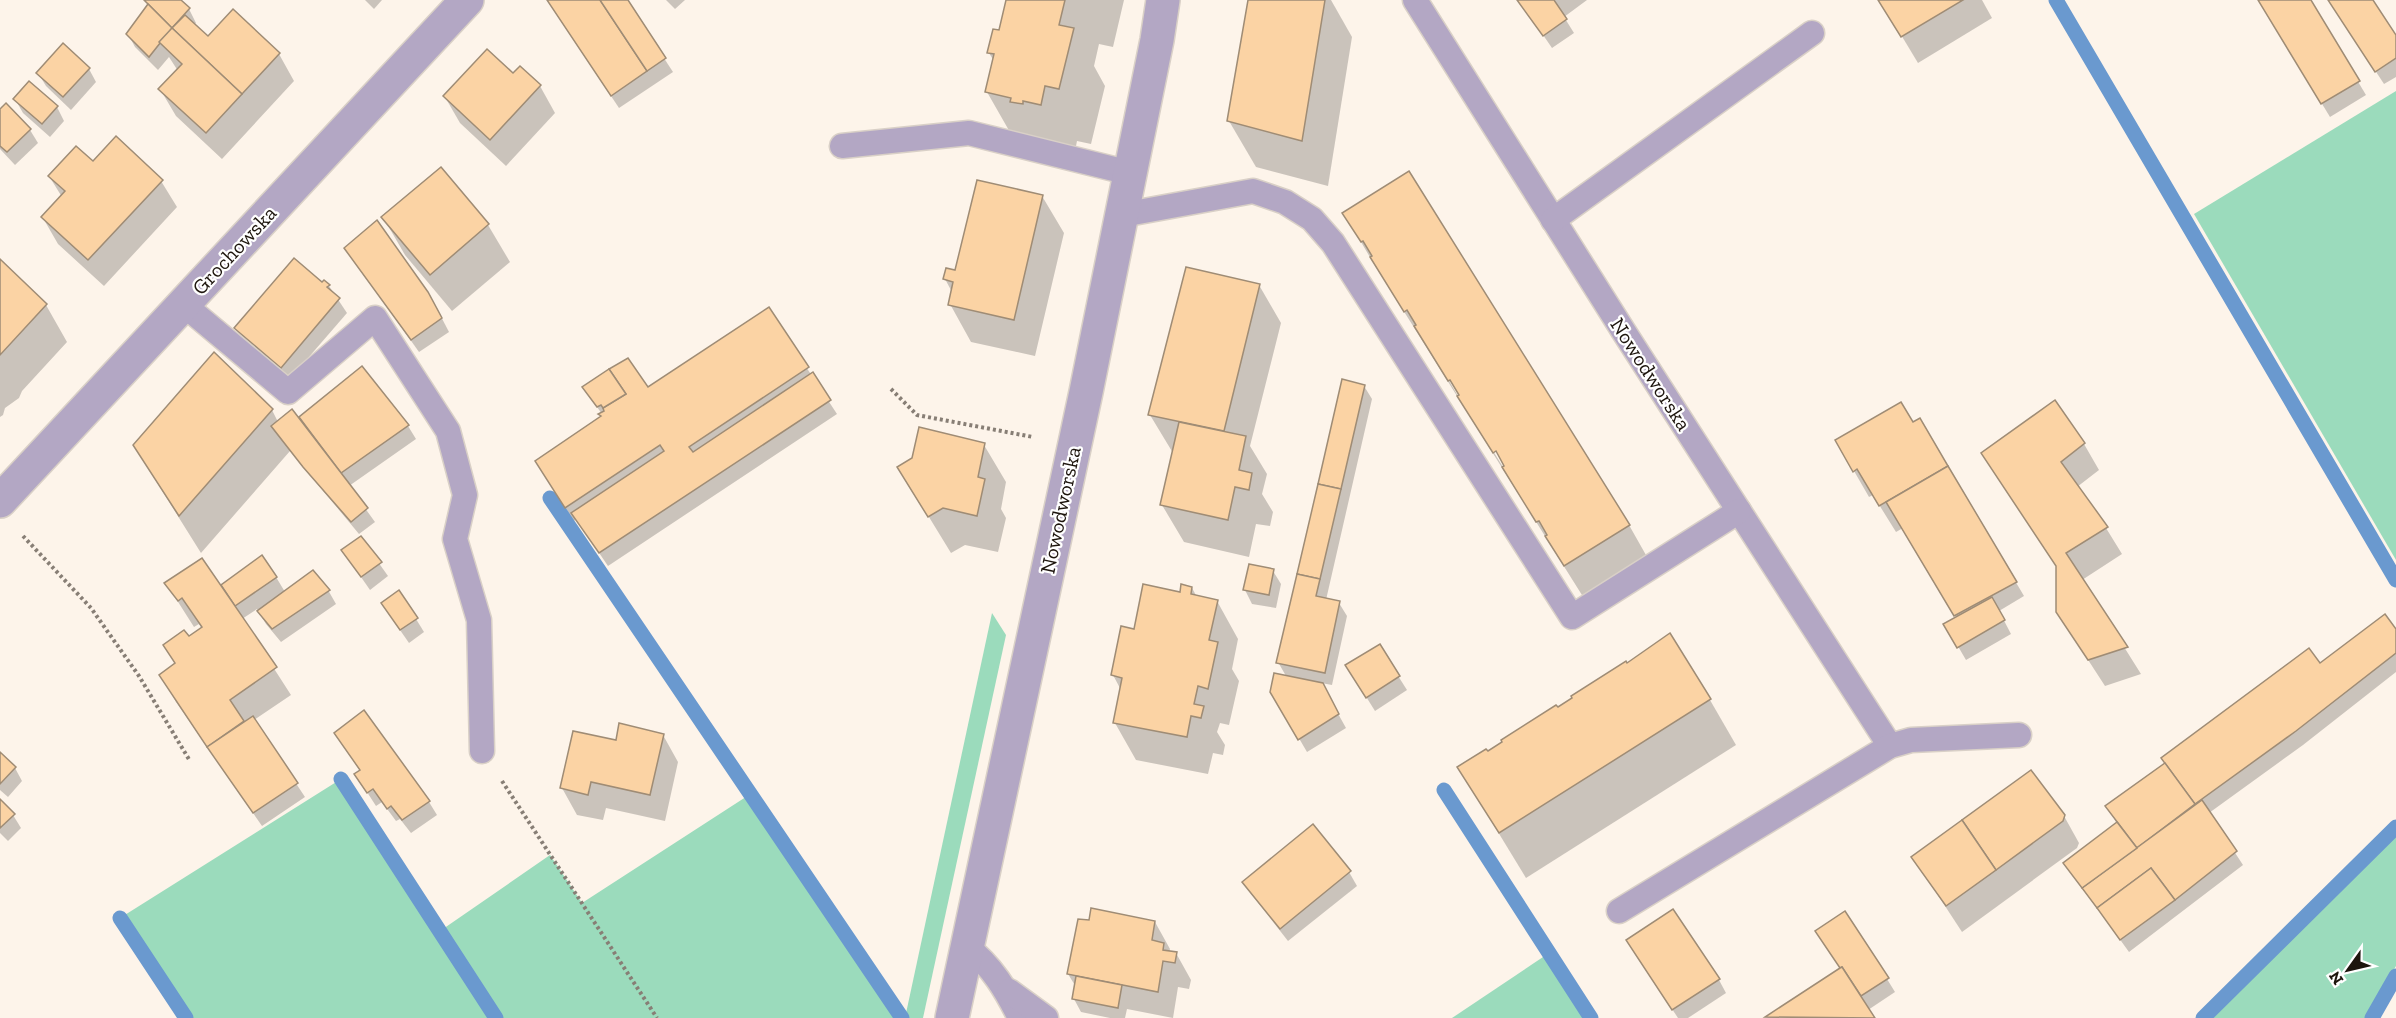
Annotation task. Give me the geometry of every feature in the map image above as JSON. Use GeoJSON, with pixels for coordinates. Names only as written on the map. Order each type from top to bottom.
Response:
{"type":"FeatureCollection","features":[{"type":"Feature","properties":{"kind":"street","name":"Grochowska"},"geometry":{"type":"LineString","coordinates":[[0,501],[467,0]]}},
{"type":"Feature","properties":{"kind":"street","name":"Nowodworska"},"geometry":{"type":"LineString","coordinates":[[952,1018],[1122,215],[1163,0]]}},
{"type":"Feature","properties":{"kind":"lane","name":"Nowodworska"},"geometry":{"type":"LineString","coordinates":[[1415,0],[1890,746]]}},
{"type":"Feature","properties":{"kind":"lane"},"geometry":{"type":"LineString","coordinates":[[1553,219],[1812,33]]}},
{"type":"Feature","properties":{"kind":"lane"},"geometry":{"type":"LineString","coordinates":[[842,146],[969,133],[1130,173]]}},
{"type":"Feature","properties":{"kind":"lane"},"geometry":{"type":"LineString","coordinates":[[1122,215],[1253,191],[1285,202],[1312,219],[1333,243],[1572,617],[1739,511]]}},
{"type":"Feature","properties":{"kind":"lane"},"geometry":{"type":"LineString","coordinates":[[183,304],[288,392],[375,318],[448,431],[465,495],[455,539],[479,620],[482,751]]}},
{"type":"Feature","properties":{"kind":"lane"},"geometry":{"type":"LineString","coordinates":[[1619,911],[1890,746],[1911,740],[2019,735]]}},
{"type":"Feature","properties":{"kind":"lane"},"geometry":{"type":"LineString","coordinates":[[967,947],[983,959],[1005,988],[1020,1018]]}},
{"type":"Feature","properties":{"kind":"lane"},"geometry":{"type":"LineString","coordinates":[[1005,988],[1046,1018]]}},
{"type":"Feature","properties":{"kind":"path"},"geometry":{"type":"LineString","coordinates":[[891,389],[917,415],[1074,444]]}},
{"type":"Feature","properties":{"kind":"path"},"geometry":{"type":"LineString","coordinates":[[23,535],[91,608],[139,676],[190,760]]}},
{"type":"Feature","properties":{"kind":"path"},"geometry":{"type":"LineString","coordinates":[[482,751],[657,1018]]}},
{"type":"Feature","properties":{"kind":"green space"},"geometry":{"type":"Polygon","coordinates":[[[2396,91],[2396,560],[2194,214],[2396,91]]]}},
{"type":"Feature","properties":{"kind":"green space"},"geometry":{"type":"Polygon","coordinates":[[[992,613],[1006,635],[923,1018],[905,1018],[992,613]]]}},
{"type":"Feature","properties":{"kind":"green space"},"geometry":{"type":"Polygon","coordinates":[[[341,779],[440,931],[550,855],[582,903],[752,793],[898,1018],[186,1018],[120,918],[341,779]]]}},
{"type":"Feature","properties":{"kind":"green space"},"geometry":{"type":"Polygon","coordinates":[[[2396,833],[2396,966],[2365,1018],[2213,1018],[2396,833]]]}},
{"type":"Feature","properties":{"kind":"green space"},"geometry":{"type":"Polygon","coordinates":[[[1549,953],[1591,1018],[1452,1018],[1549,953]]]}},
{"type":"Feature","properties":{"kind":"building"},"geometry":{"type":"Polygon","coordinates":[[[144,0],[181,0],[190,8],[172,28],[144,0]]]}},
{"type":"Feature","properties":{"kind":"building"},"geometry":{"type":"Polygon","coordinates":[[[547,0],[600,0],[647,71],[611,96],[547,0]]]}},
{"type":"Feature","properties":{"kind":"building"},"geometry":{"type":"Polygon","coordinates":[[[600,0],[628,0],[666,58],[647,71],[600,0]]]}},
{"type":"Feature","properties":{"kind":"building"},"geometry":{"type":"Polygon","coordinates":[[[1006,0],[1065,0],[1059,25],[1074,28],[1059,89],[1045,86],[1041,105],[1023,101],[1023,104],[1010,102],[1011,98],[985,92],[994,54],[987,53],[993,29],[999,30],[1006,0]]]}},
{"type":"Feature","properties":{"kind":"building"},"geometry":{"type":"Polygon","coordinates":[[[1248,0],[1325,0],[1302,141],[1227,121],[1248,0]]]}},
{"type":"Feature","properties":{"kind":"building"},"geometry":{"type":"Polygon","coordinates":[[[1517,0],[1554,0],[1567,19],[1543,36],[1517,0]]]}},
{"type":"Feature","properties":{"kind":"building"},"geometry":{"type":"Polygon","coordinates":[[[1878,0],[1963,0],[1901,37],[1878,0]]]}},
{"type":"Feature","properties":{"kind":"building"},"geometry":{"type":"Polygon","coordinates":[[[2258,0],[2311,0],[2360,81],[2321,104],[2258,0]]]}},
{"type":"Feature","properties":{"kind":"building"},"geometry":{"type":"Polygon","coordinates":[[[2328,0],[2373,0],[2396,35],[2396,58],[2375,72],[2328,0]]]}},
{"type":"Feature","properties":{"kind":"building"},"geometry":{"type":"Polygon","coordinates":[[[148,4],[172,28],[149,57],[126,34],[148,4]]]}},
{"type":"Feature","properties":{"kind":"building"},"geometry":{"type":"Polygon","coordinates":[[[233,9],[280,53],[242,94],[172,28],[185,15],[208,36],[233,9]]]}},
{"type":"Feature","properties":{"kind":"building"},"geometry":{"type":"Polygon","coordinates":[[[172,28],[242,94],[206,133],[158,89],[182,64],[159,42],[172,28]]]}},
{"type":"Feature","properties":{"kind":"building"},"geometry":{"type":"Polygon","coordinates":[[[63,43],[90,68],[63,97],[36,73],[63,43]]]}},
{"type":"Feature","properties":{"kind":"building"},"geometry":{"type":"Polygon","coordinates":[[[487,49],[513,73],[520,66],[541,85],[490,140],[443,96],[487,49]]]}},
{"type":"Feature","properties":{"kind":"building"},"geometry":{"type":"Polygon","coordinates":[[[29,81],[58,106],[42,124],[13,99],[29,81]]]}},
{"type":"Feature","properties":{"kind":"building"},"geometry":{"type":"Polygon","coordinates":[[[6,103],[31,129],[7,152],[0,146],[0,109],[6,103]]]}},
{"type":"Feature","properties":{"kind":"building"},"geometry":{"type":"Polygon","coordinates":[[[116,136],[163,180],[88,260],[41,217],[65,191],[48,176],[76,146],[93,161],[116,136]]]}},
{"type":"Feature","properties":{"kind":"building"},"geometry":{"type":"Polygon","coordinates":[[[441,167],[489,224],[430,275],[381,217],[441,167]]]}},
{"type":"Feature","properties":{"kind":"building"},"geometry":{"type":"Polygon","coordinates":[[[1409,171],[1630,525],[1564,566],[1545,536],[1547,535],[1539,521],[1536,522],[1502,467],[1504,466],[1496,451],[1493,453],[1457,396],[1459,395],[1450,380],[1448,381],[1414,326],[1416,325],[1407,310],[1404,312],[1370,257],[1372,256],[1363,241],[1361,242],[1342,213],[1409,171]]]}},
{"type":"Feature","properties":{"kind":"building"},"geometry":{"type":"Polygon","coordinates":[[[977,180],[1043,195],[1014,320],[948,305],[953,282],[943,279],[946,268],[955,270],[977,180]]]}},
{"type":"Feature","properties":{"kind":"building"},"geometry":{"type":"Polygon","coordinates":[[[377,220],[428,292],[442,318],[411,340],[344,248],[377,220]]]}},
{"type":"Feature","properties":{"kind":"building"},"geometry":{"type":"Polygon","coordinates":[[[294,258],[322,282],[324,280],[330,285],[327,287],[340,298],[281,368],[234,328],[294,258]]]}},
{"type":"Feature","properties":{"kind":"building"},"geometry":{"type":"Polygon","coordinates":[[[0,259],[47,304],[0,355],[0,259]]]}},
{"type":"Feature","properties":{"kind":"building"},"geometry":{"type":"Polygon","coordinates":[[[1186,267],[1260,284],[1224,431],[1148,415],[1186,267]]]}},
{"type":"Feature","properties":{"kind":"building"},"geometry":{"type":"Polygon","coordinates":[[[769,307],[809,367],[689,447],[693,452],[813,372],[831,400],[599,553],[571,513],[664,451],[660,445],[565,508],[535,461],[601,416],[598,414],[604,411],[603,408],[626,394],[609,369],[628,358],[648,387],[769,307]]]}},
{"type":"Feature","properties":{"kind":"building"},"geometry":{"type":"Polygon","coordinates":[[[214,352],[273,409],[179,516],[133,445],[214,352]]]}},
{"type":"Feature","properties":{"kind":"building"},"geometry":{"type":"Polygon","coordinates":[[[362,366],[409,425],[341,473],[299,417],[362,366]]]}},
{"type":"Feature","properties":{"kind":"building"},"geometry":{"type":"Polygon","coordinates":[[[609,369],[626,394],[603,408],[601,405],[597,407],[582,387],[609,369]]]}},
{"type":"Feature","properties":{"kind":"building"},"geometry":{"type":"Polygon","coordinates":[[[1342,379],[1365,385],[1341,489],[1318,484],[1342,379]]]}},
{"type":"Feature","properties":{"kind":"building"},"geometry":{"type":"Polygon","coordinates":[[[2055,400],[2085,443],[2061,462],[2108,527],[2066,553],[2128,647],[2088,660],[2056,612],[2056,566],[1981,453],[2055,400]]]}},
{"type":"Feature","properties":{"kind":"building"},"geometry":{"type":"Polygon","coordinates":[[[1901,402],[1913,422],[1920,418],[1948,466],[1879,506],[1857,469],[1853,472],[1835,440],[1901,402]]]}},
{"type":"Feature","properties":{"kind":"building"},"geometry":{"type":"Polygon","coordinates":[[[292,409],[368,508],[351,522],[271,426],[292,409]]]}},
{"type":"Feature","properties":{"kind":"building"},"geometry":{"type":"Polygon","coordinates":[[[1179,422],[1246,436],[1239,470],[1252,473],[1249,490],[1235,487],[1228,520],[1160,505],[1179,422]]]}},
{"type":"Feature","properties":{"kind":"building"},"geometry":{"type":"Polygon","coordinates":[[[919,427],[985,443],[978,477],[985,479],[977,516],[943,508],[928,517],[897,467],[912,458],[919,427]]]}},
{"type":"Feature","properties":{"kind":"building"},"geometry":{"type":"Polygon","coordinates":[[[1948,466],[2017,582],[1954,616],[1886,502],[1948,466]]]}},
{"type":"Feature","properties":{"kind":"building"},"geometry":{"type":"Polygon","coordinates":[[[1318,484],[1341,489],[1320,579],[1297,574],[1318,484]]]}},
{"type":"Feature","properties":{"kind":"building"},"geometry":{"type":"Polygon","coordinates":[[[361,536],[382,562],[361,577],[341,550],[361,536]]]}},
{"type":"Feature","properties":{"kind":"building"},"geometry":{"type":"Polygon","coordinates":[[[262,555],[277,577],[235,606],[221,585],[262,555]]]}},
{"type":"Feature","properties":{"kind":"building"},"geometry":{"type":"Polygon","coordinates":[[[202,558],[277,667],[230,700],[244,721],[207,747],[159,675],[175,663],[163,645],[184,630],[189,636],[202,627],[182,598],[178,601],[164,583],[202,558]]]}},
{"type":"Feature","properties":{"kind":"building"},"geometry":{"type":"Polygon","coordinates":[[[1249,564],[1274,569],[1269,595],[1243,590],[1249,564]]]}},
{"type":"Feature","properties":{"kind":"building"},"geometry":{"type":"Polygon","coordinates":[[[313,570],[330,590],[272,629],[257,611],[313,570]]]}},
{"type":"Feature","properties":{"kind":"building"},"geometry":{"type":"Polygon","coordinates":[[[1297,574],[1320,579],[1316,596],[1340,601],[1325,673],[1276,663],[1297,574]]]}},
{"type":"Feature","properties":{"kind":"building"},"geometry":{"type":"Polygon","coordinates":[[[1143,584],[1180,592],[1181,584],[1192,587],[1191,594],[1218,600],[1209,640],[1218,642],[1208,689],[1198,686],[1194,704],[1204,706],[1201,718],[1191,716],[1187,737],[1113,723],[1122,678],[1111,675],[1121,626],[1134,629],[1143,584]]]}},
{"type":"Feature","properties":{"kind":"building"},"geometry":{"type":"Polygon","coordinates":[[[399,590],[418,618],[400,630],[381,603],[399,590]]]}},
{"type":"Feature","properties":{"kind":"building"},"geometry":{"type":"Polygon","coordinates":[[[1992,597],[2005,620],[1957,648],[1943,624],[1992,597]]]}},
{"type":"Feature","properties":{"kind":"building"},"geometry":{"type":"Polygon","coordinates":[[[2385,614],[2396,629],[2396,653],[2296,731],[2195,804],[2161,758],[2309,648],[2320,663],[2385,614]]]}},
{"type":"Feature","properties":{"kind":"building"},"geometry":{"type":"Polygon","coordinates":[[[1670,633],[1711,699],[1499,833],[1457,767],[1486,749],[1488,751],[1502,742],[1501,740],[1556,705],[1558,707],[1572,698],[1571,696],[1626,661],[1627,663],[1670,633]]]}},
{"type":"Feature","properties":{"kind":"building"},"geometry":{"type":"Polygon","coordinates":[[[1380,644],[1400,676],[1366,698],[1345,665],[1380,644]]]}},
{"type":"Feature","properties":{"kind":"building"},"geometry":{"type":"Polygon","coordinates":[[[1274,673],[1323,683],[1339,714],[1298,740],[1270,692],[1274,673]]]}},
{"type":"Feature","properties":{"kind":"building"},"geometry":{"type":"Polygon","coordinates":[[[364,710],[430,801],[402,820],[391,806],[387,809],[373,789],[367,793],[354,774],[360,770],[334,733],[364,710]]]}},
{"type":"Feature","properties":{"kind":"building"},"geometry":{"type":"Polygon","coordinates":[[[253,716],[298,783],[253,813],[207,747],[253,716]]]}},
{"type":"Feature","properties":{"kind":"building"},"geometry":{"type":"Polygon","coordinates":[[[619,723],[664,734],[650,795],[591,782],[588,795],[560,788],[573,731],[616,740],[619,723]]]}},
{"type":"Feature","properties":{"kind":"building"},"geometry":{"type":"Polygon","coordinates":[[[0,752],[16,767],[0,784],[0,752]]]}},
{"type":"Feature","properties":{"kind":"building"},"geometry":{"type":"Polygon","coordinates":[[[2165,763],[2195,804],[2137,848],[2105,806],[2165,763]]]}},
{"type":"Feature","properties":{"kind":"building"},"geometry":{"type":"Polygon","coordinates":[[[2031,770],[2065,815],[2063,821],[1996,870],[1962,820],[2031,770]]]}},
{"type":"Feature","properties":{"kind":"building"},"geometry":{"type":"Polygon","coordinates":[[[0,799],[15,814],[0,828],[0,799]]]}},
{"type":"Feature","properties":{"kind":"building"},"geometry":{"type":"Polygon","coordinates":[[[2202,800],[2237,851],[2175,900],[2151,868],[2097,908],[2082,888],[2202,800]]]}},
{"type":"Feature","properties":{"kind":"building"},"geometry":{"type":"Polygon","coordinates":[[[1962,820],[1996,870],[1946,906],[1911,857],[1962,820]]]}},
{"type":"Feature","properties":{"kind":"building"},"geometry":{"type":"Polygon","coordinates":[[[2117,822],[2137,848],[2082,888],[2063,863],[2117,822]]]}},
{"type":"Feature","properties":{"kind":"building"},"geometry":{"type":"Polygon","coordinates":[[[1313,824],[1351,871],[1280,929],[1242,882],[1313,824]]]}},
{"type":"Feature","properties":{"kind":"building"},"geometry":{"type":"Polygon","coordinates":[[[2151,868],[2175,900],[2120,940],[2097,908],[2151,868]]]}},
{"type":"Feature","properties":{"kind":"building"},"geometry":{"type":"Polygon","coordinates":[[[1091,908],[1155,921],[1152,940],[1164,943],[1163,950],[1177,952],[1175,963],[1163,961],[1158,992],[1067,974],[1078,919],[1089,920],[1091,908]]]}},
{"type":"Feature","properties":{"kind":"building"},"geometry":{"type":"Polygon","coordinates":[[[1673,909],[1720,979],[1672,1010],[1626,940],[1673,909]]]}},
{"type":"Feature","properties":{"kind":"building"},"geometry":{"type":"Polygon","coordinates":[[[1845,911],[1889,978],[1861,996],[1815,931],[1845,911]]]}},
{"type":"Feature","properties":{"kind":"building"},"geometry":{"type":"Polygon","coordinates":[[[1842,967],[1875,1018],[1765,1017],[1840,968],[1842,967]]]}},
{"type":"Feature","properties":{"kind":"building"},"geometry":{"type":"Polygon","coordinates":[[[1076,976],[1122,985],[1118,1008],[1072,999],[1076,976]]]}},
{"type":"Feature","properties":{"kind":"waterway"},"geometry":{"type":"LineString","coordinates":[[2056,0],[2396,580]]}},
{"type":"Feature","properties":{"kind":"waterway"},"geometry":{"type":"LineString","coordinates":[[550,498],[902,1018]]}},
{"type":"Feature","properties":{"kind":"waterway"},"geometry":{"type":"LineString","coordinates":[[341,779],[496,1018]]}},
{"type":"Feature","properties":{"kind":"waterway"},"geometry":{"type":"LineString","coordinates":[[1444,790],[1591,1018]]}},
{"type":"Feature","properties":{"kind":"waterway"},"geometry":{"type":"LineString","coordinates":[[2203,1018],[2396,827]]}},
{"type":"Feature","properties":{"kind":"waterway"},"geometry":{"type":"LineString","coordinates":[[120,918],[186,1018]]}},
{"type":"Feature","properties":{"kind":"waterway"},"geometry":{"type":"LineString","coordinates":[[2372,1018],[2396,976]]}}]}
